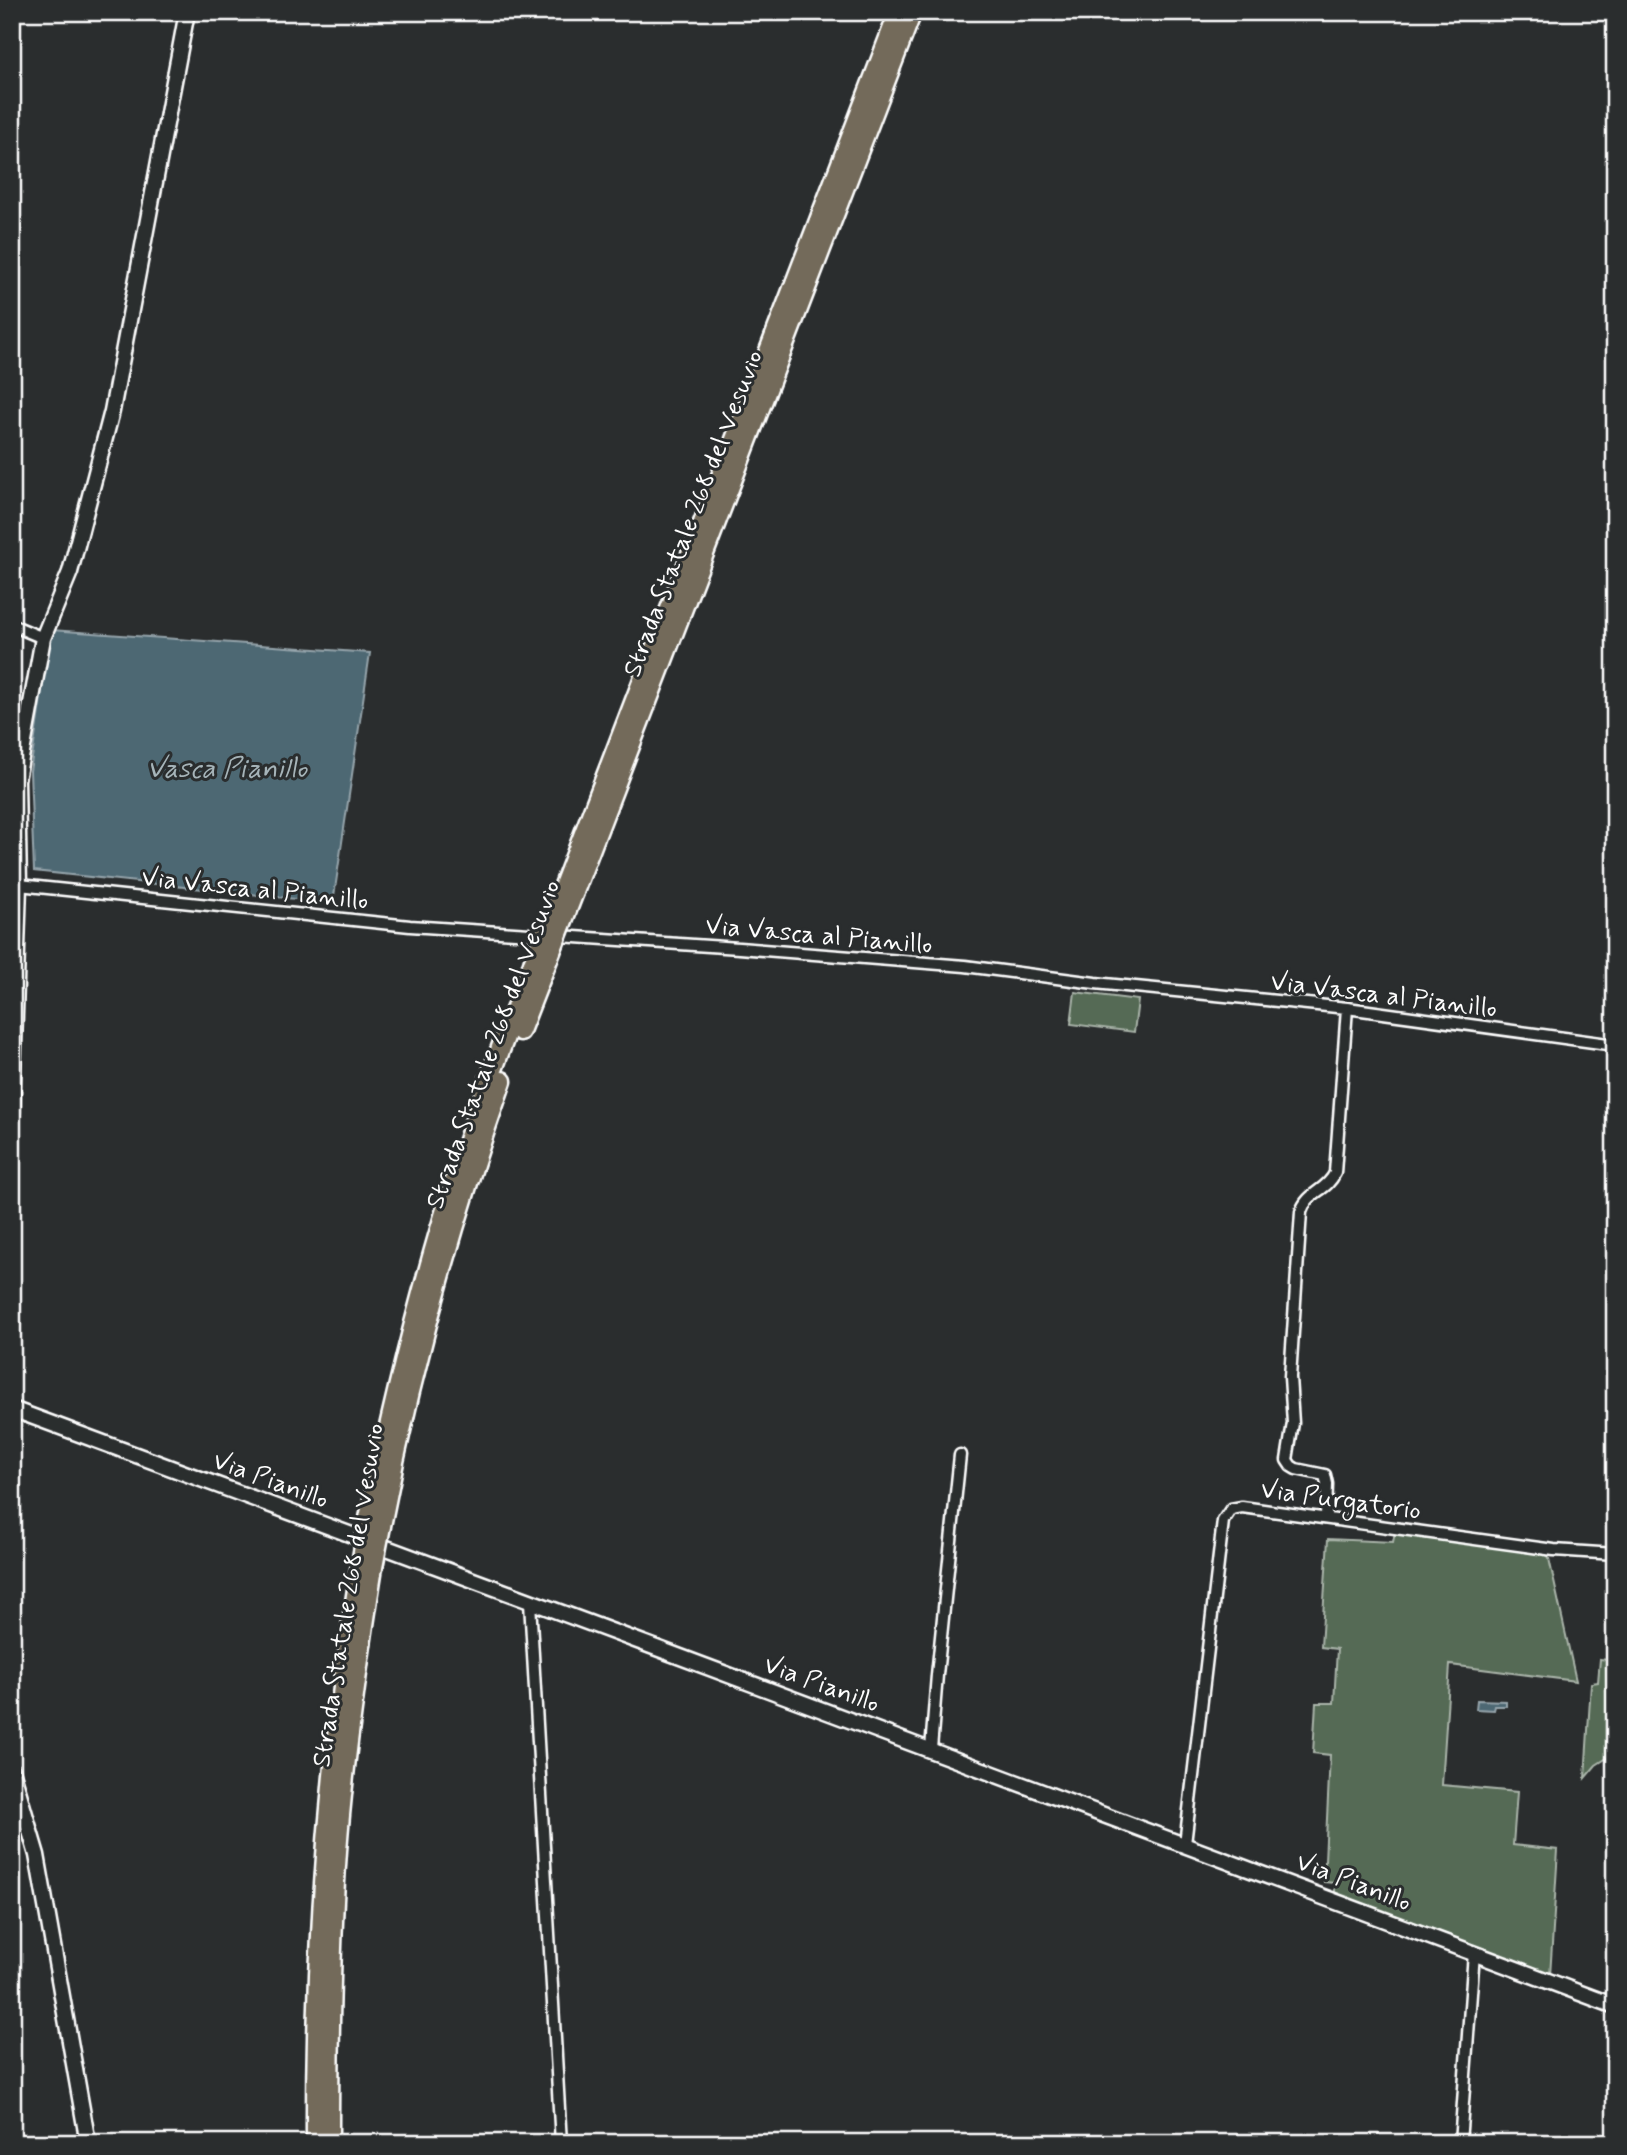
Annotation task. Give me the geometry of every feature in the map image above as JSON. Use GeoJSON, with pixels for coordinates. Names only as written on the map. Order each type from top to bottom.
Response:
{"type":"FeatureCollection","features":[{"type":"Feature","properties":{"kind":"highway","name":"Strada Statale 268 del Vesuvio"},"geometry":{"type":"LineString","coordinates":[[316,2143],[317,2002],[325,1848],[342,1687],[367,1565],[394,1399],[432,1255],[475,1121],[539,965],[826,219],[899,12]]}},
{"type":"Feature","properties":{"kind":"highway","name":"Strada Statale 268 del Vesuvio"},"geometry":{"type":"LineString","coordinates":[[834,198],[912,12]]}},
{"type":"Feature","properties":{"kind":"highway","name":"Strada Statale 268 del Vesuvio"},"geometry":{"type":"LineString","coordinates":[[329,2143],[329,2029],[337,1849],[367,1565]]}},
{"type":"Feature","properties":{"kind":"street"},"geometry":{"type":"LineString","coordinates":[[12,1112],[19,885],[17,780],[43,638],[70,572],[112,411],[187,12]]}},
{"type":"Feature","properties":{"kind":"street"},"geometry":{"type":"LineString","coordinates":[[12,625],[43,638]]}},
{"type":"Feature","properties":{"kind":"street","name":"Via Vasca al Pianillo"},"geometry":{"type":"LineString","coordinates":[[19,885],[411,926],[965,966],[1346,1008],[1615,1045]]}},
{"type":"Feature","properties":{"kind":"street"},"geometry":{"type":"LineString","coordinates":[[1325,1517],[1325,1475],[1296,1469],[1287,1460],[1293,1423],[1290,1377],[1301,1212],[1307,1198],[1331,1182],[1335,1173],[1346,1008]]}},
{"type":"Feature","properties":{"kind":"street","name":"Via Pianillo"},"geometry":{"type":"LineString","coordinates":[[12,1409],[931,1749],[1615,2006]]}},
{"type":"Feature","properties":{"kind":"street"},"geometry":{"type":"LineString","coordinates":[[931,1749],[960,1455]]}},
{"type":"Feature","properties":{"kind":"street","name":"Via Purgatorio"},"geometry":{"type":"LineString","coordinates":[[1185,1844],[1223,1521],[1231,1509],[1242,1507],[1554,1550],[1615,1554]]}},
{"type":"Feature","properties":{"kind":"street"},"geometry":{"type":"LineString","coordinates":[[530,1602],[561,2143]]}},
{"type":"Feature","properties":{"kind":"street"},"geometry":{"type":"LineString","coordinates":[[12,1770],[37,1855],[88,2143]]}},
{"type":"Feature","properties":{"kind":"street"},"geometry":{"type":"LineString","coordinates":[[1460,2143],[1474,1953]]}},
{"type":"Feature","properties":{"kind":"green space"},"geometry":{"type":"Polygon","coordinates":[[[1075,992],[1138,1000],[1134,1032],[1071,1024],[1075,992]]]}},
{"type":"Feature","properties":{"kind":"green space"},"geometry":{"type":"Polygon","coordinates":[[[1395,1532],[1548,1554],[1576,1681],[1450,1665],[1442,1785],[1517,1792],[1513,1845],[1558,1850],[1550,1976],[1335,1894],[1335,1883],[1324,1882],[1330,1755],[1313,1753],[1316,1703],[1334,1703],[1337,1649],[1321,1647],[1328,1539],[1393,1542],[1395,1532]]]}},
{"type":"Feature","properties":{"kind":"green space"},"geometry":{"type":"Polygon","coordinates":[[[1600,1659],[1615,1661],[1615,1753],[1596,1765],[1585,1778],[1591,1683],[1598,1682],[1600,1659]]]}},
{"type":"Feature","properties":{"kind":"water","name":"Vasca Pianillo"},"geometry":{"type":"Polygon","coordinates":[[[51,630],[370,653],[333,903],[34,871],[30,771],[51,630]]]}},
{"type":"Feature","properties":{"kind":"water"},"geometry":{"type":"Polygon","coordinates":[[[1477,1700],[1506,1701],[1506,1706],[1495,1706],[1494,1710],[1476,1709],[1477,1700]]]}}]}
